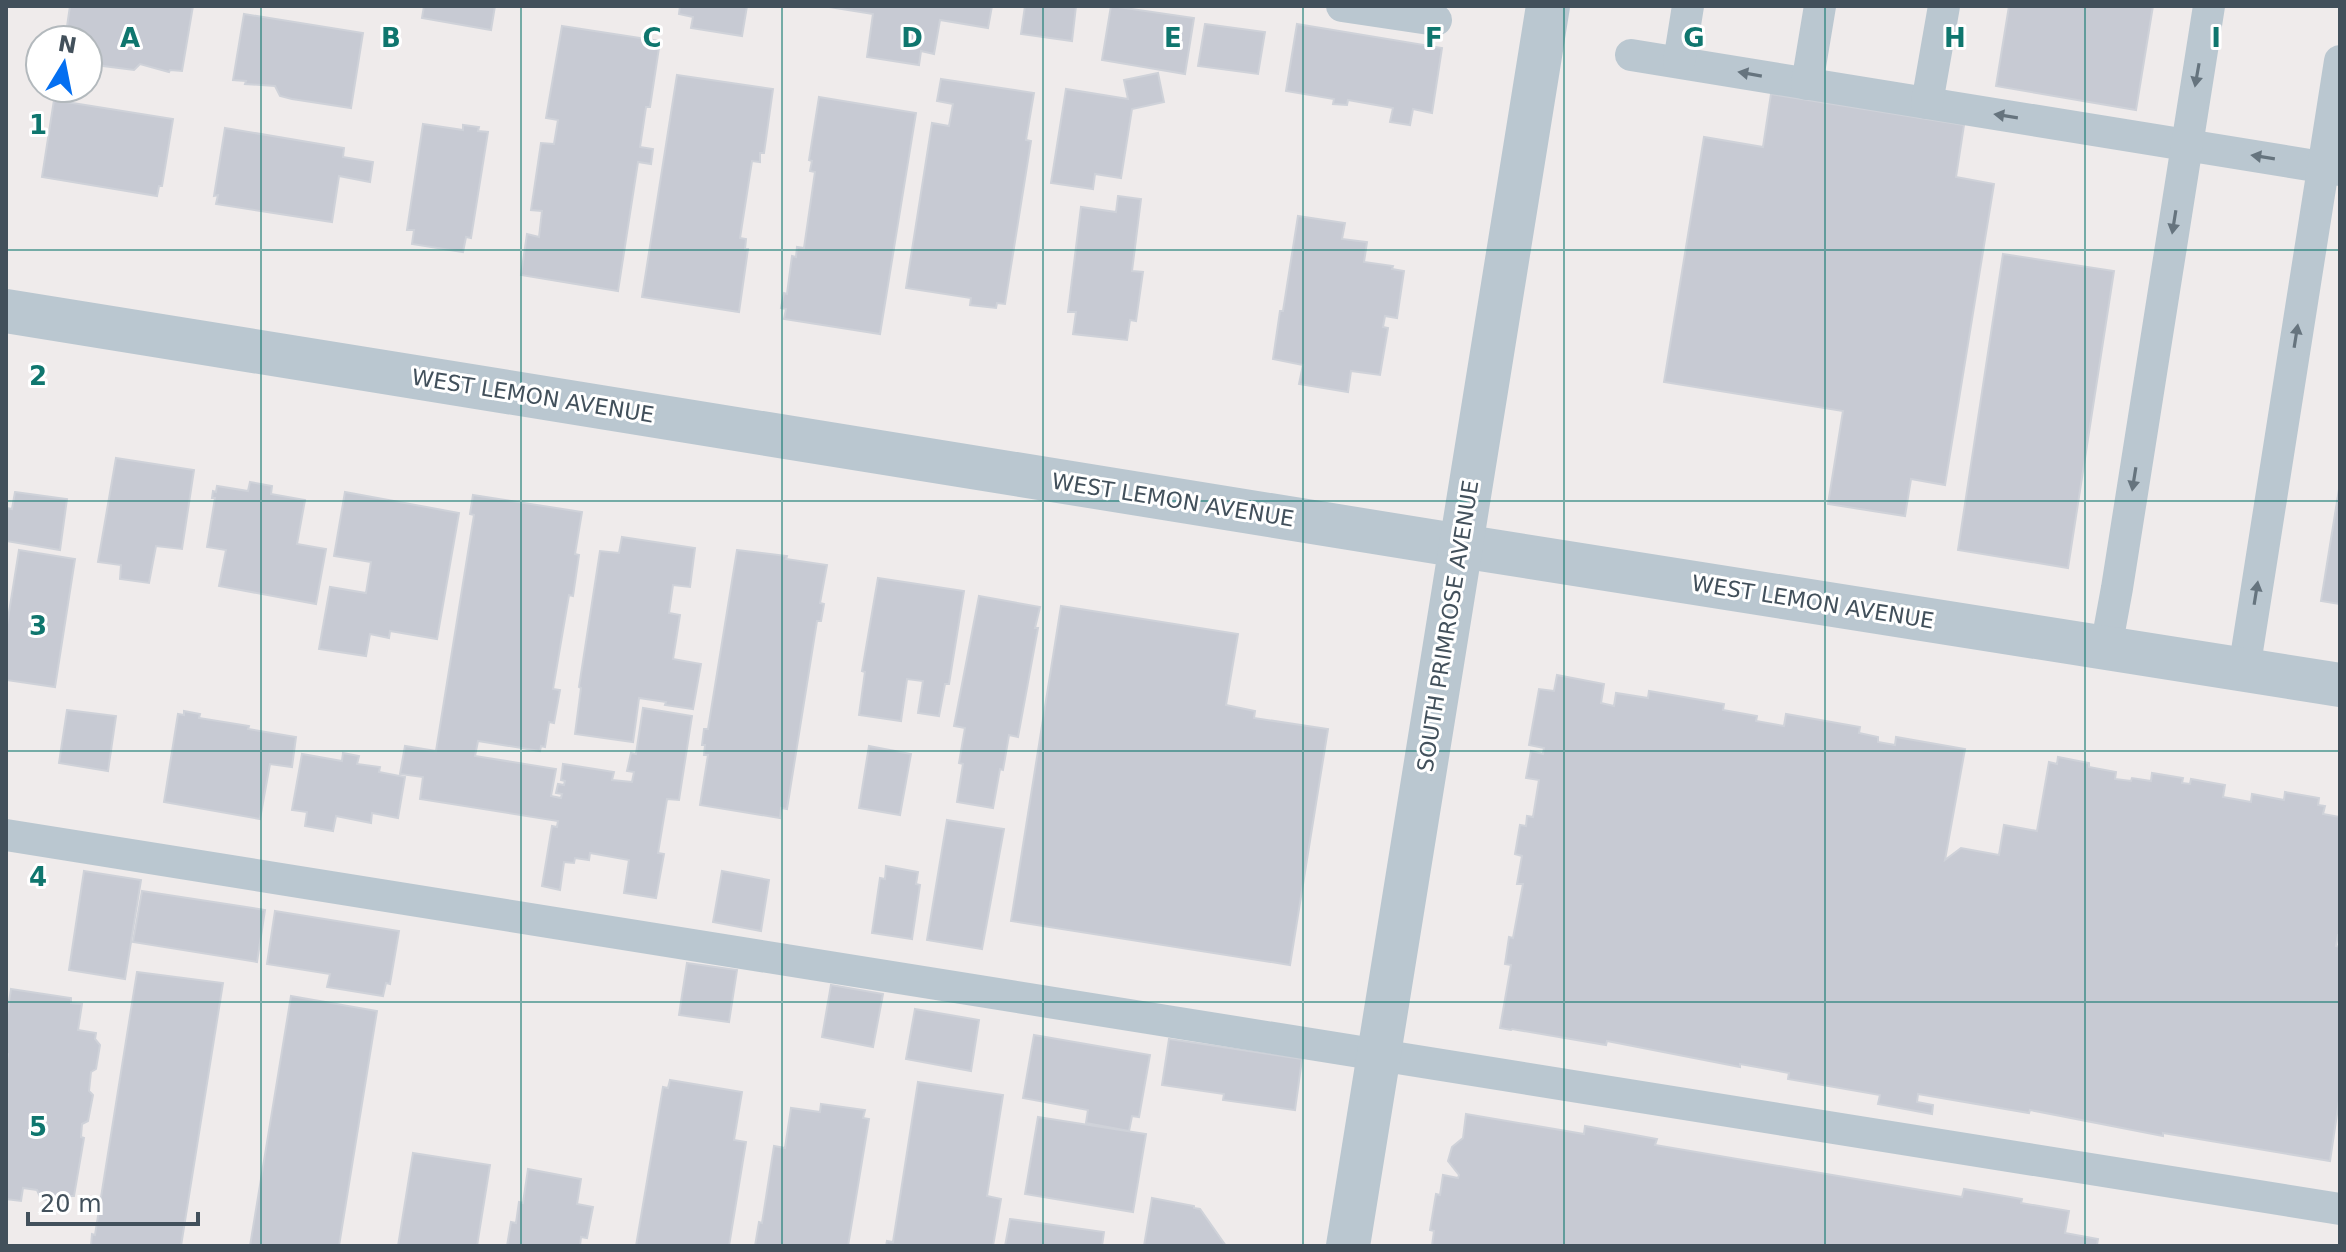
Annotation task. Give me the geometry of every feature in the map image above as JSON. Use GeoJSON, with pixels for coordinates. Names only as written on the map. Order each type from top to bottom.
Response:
{"type":"FeatureCollection","features":[{"type":"Feature","properties":{"kind":"street","name":"SOUTH PRIMROSE AVENUE"},"geometry":{"type":"LineString","coordinates":[[1348,1246],[1548,6]]}},
{"type":"Feature","properties":{"kind":"street","name":"WEST LEMON AVENUE"},"geometry":{"type":"LineString","coordinates":[[6,311],[2340,685]]}},
{"type":"Feature","properties":{"kind":"lane"},"geometry":{"type":"LineString","coordinates":[[1342,6],[1436,20]]}},
{"type":"Feature","properties":{"kind":"lane"},"geometry":{"type":"LineString","coordinates":[[1679,62],[1688,6]]}},
{"type":"Feature","properties":{"kind":"lane"},"geometry":{"type":"LineString","coordinates":[[1807,84],[1820,6]]}},
{"type":"Feature","properties":{"kind":"lane"},"geometry":{"type":"LineString","coordinates":[[1927,103],[1944,6]]}},
{"type":"Feature","properties":{"kind":"lane"},"geometry":{"type":"LineString","coordinates":[[2106,648],[2209,6]]}},
{"type":"Feature","properties":{"kind":"lane"},"geometry":{"type":"LineString","coordinates":[[1631,55],[2331,168]]}},
{"type":"Feature","properties":{"kind":"lane"},"geometry":{"type":"LineString","coordinates":[[2244,670],[2331,168],[2340,61]]}},
{"type":"Feature","properties":{"kind":"lane"},"geometry":{"type":"LineString","coordinates":[[6,835],[2340,1209]]}},
{"type":"Feature","properties":{"kind":"building"},"geometry":{"type":"Polygon","coordinates":[[[70,6],[193,6],[182,71],[169,72],[140,64],[134,70],[104,66],[104,24],[67,24],[70,6]]]}},
{"type":"Feature","properties":{"kind":"building"},"geometry":{"type":"Polygon","coordinates":[[[424,6],[495,6],[491,30],[422,18],[424,6]]]}},
{"type":"Feature","properties":{"kind":"building"},"geometry":{"type":"Polygon","coordinates":[[[680,6],[747,6],[742,36],[691,28],[693,17],[679,14],[680,6]]]}},
{"type":"Feature","properties":{"kind":"building"},"geometry":{"type":"Polygon","coordinates":[[[823,6],[992,6],[988,28],[940,20],[934,54],[921,51],[919,65],[867,57],[873,14],[823,6]]]}},
{"type":"Feature","properties":{"kind":"building"},"geometry":{"type":"Polygon","coordinates":[[[1025,6],[1076,6],[1072,41],[1021,34],[1025,6]]]}},
{"type":"Feature","properties":{"kind":"building"},"geometry":{"type":"Polygon","coordinates":[[[1111,6],[1194,18],[1185,74],[1102,60],[1111,6]]]}},
{"type":"Feature","properties":{"kind":"building"},"geometry":{"type":"Polygon","coordinates":[[[2009,6],[2153,6],[2136,110],[1996,86],[2009,6]]]}},
{"type":"Feature","properties":{"kind":"building"},"geometry":{"type":"Polygon","coordinates":[[[244,14],[363,33],[351,108],[292,99],[280,96],[275,86],[233,80],[244,14]]]}},
{"type":"Feature","properties":{"kind":"building"},"geometry":{"type":"Polygon","coordinates":[[[1205,24],[1265,32],[1258,74],[1198,66],[1205,24]]]}},
{"type":"Feature","properties":{"kind":"building"},"geometry":{"type":"Polygon","coordinates":[[[1297,24],[1442,48],[1432,113],[1413,109],[1410,125],[1390,122],[1393,108],[1348,100],[1347,105],[1333,104],[1334,99],[1286,91],[1297,24]]]}},
{"type":"Feature","properties":{"kind":"building"},"geometry":{"type":"Polygon","coordinates":[[[562,26],[660,41],[650,107],[646,107],[640,147],[653,149],[651,164],[638,162],[618,291],[521,275],[527,234],[539,237],[542,211],[531,210],[541,143],[554,144],[558,120],[546,118],[562,26]]]}},
{"type":"Feature","properties":{"kind":"building"},"geometry":{"type":"Polygon","coordinates":[[[1158,73],[1164,102],[1132,109],[1121,178],[1095,174],[1093,189],[1051,183],[1066,89],[1128,99],[1124,80],[1158,73]]]}},
{"type":"Feature","properties":{"kind":"building"},"geometry":{"type":"Polygon","coordinates":[[[677,75],[773,89],[764,153],[760,153],[760,162],[752,161],[740,238],[746,239],[745,249],[748,249],[739,312],[642,297],[677,75]]]}},
{"type":"Feature","properties":{"kind":"building"},"geometry":{"type":"Polygon","coordinates":[[[941,79],[1034,93],[1026,140],[1031,141],[1005,304],[997,303],[996,308],[970,305],[971,298],[906,288],[932,123],[949,126],[953,104],[937,101],[941,79]]]}},
{"type":"Feature","properties":{"kind":"building"},"geometry":{"type":"Polygon","coordinates":[[[1771,94],[1964,125],[1956,177],[1994,184],[1945,485],[1911,479],[1905,516],[1828,504],[1843,411],[1664,382],[1704,137],[1763,147],[1771,94]]]}},
{"type":"Feature","properties":{"kind":"building"},"geometry":{"type":"Polygon","coordinates":[[[819,97],[916,113],[880,334],[784,319],[786,309],[781,308],[784,293],[787,294],[792,256],[796,257],[797,247],[804,248],[815,172],[810,171],[812,161],[809,160],[819,97]]]}},
{"type":"Feature","properties":{"kind":"building"},"geometry":{"type":"Polygon","coordinates":[[[53,104],[79,104],[173,119],[162,186],[159,186],[157,196],[42,177],[53,104]]]}},
{"type":"Feature","properties":{"kind":"building"},"geometry":{"type":"Polygon","coordinates":[[[423,124],[463,130],[463,125],[488,132],[471,238],[466,237],[463,252],[412,244],[414,230],[407,230],[423,124]]]}},
{"type":"Feature","properties":{"kind":"building"},"geometry":{"type":"Polygon","coordinates":[[[225,128],[344,148],[343,157],[373,162],[370,182],[339,176],[332,222],[216,204],[218,195],[214,196],[225,128]]]}},
{"type":"Feature","properties":{"kind":"building"},"geometry":{"type":"Polygon","coordinates":[[[1118,196],[1141,199],[1132,271],[1143,272],[1136,321],[1130,320],[1127,340],[1073,334],[1076,312],[1068,312],[1081,207],[1116,212],[1118,196]]]}},
{"type":"Feature","properties":{"kind":"building"},"geometry":{"type":"Polygon","coordinates":[[[1298,216],[1345,223],[1342,239],[1367,242],[1364,262],[1393,266],[1392,269],[1404,271],[1397,318],[1385,316],[1383,327],[1388,328],[1380,375],[1351,371],[1348,392],[1299,384],[1303,365],[1273,359],[1298,216]]]}},
{"type":"Feature","properties":{"kind":"building"},"geometry":{"type":"Polygon","coordinates":[[[2003,254],[2114,271],[2068,568],[1958,550],[2003,254]]]}},
{"type":"Feature","properties":{"kind":"building"},"geometry":{"type":"Polygon","coordinates":[[[116,458],[194,470],[182,549],[156,546],[149,583],[120,579],[121,565],[98,562],[116,458]]]}},
{"type":"Feature","properties":{"kind":"building"},"geometry":{"type":"Polygon","coordinates":[[[250,482],[272,486],[271,494],[305,500],[297,544],[326,549],[316,604],[219,586],[226,550],[207,547],[215,498],[212,498],[213,491],[216,492],[217,486],[248,491],[250,482]]]}},
{"type":"Feature","properties":{"kind":"building"},"geometry":{"type":"Polygon","coordinates":[[[2340,483],[2340,604],[2321,601],[2340,483]]]}},
{"type":"Feature","properties":{"kind":"building"},"geometry":{"type":"Polygon","coordinates":[[[15,492],[67,499],[60,550],[6,541],[6,508],[12,509],[15,492]]]}},
{"type":"Feature","properties":{"kind":"building"},"geometry":{"type":"Polygon","coordinates":[[[345,492],[459,513],[437,639],[390,631],[389,638],[370,634],[366,656],[319,649],[330,587],[366,593],[371,562],[334,556],[345,492]]]}},
{"type":"Feature","properties":{"kind":"building"},"geometry":{"type":"Polygon","coordinates":[[[473,495],[582,512],[575,554],[579,555],[573,596],[569,595],[553,689],[560,690],[554,723],[549,722],[545,747],[541,746],[540,751],[478,741],[475,756],[556,769],[551,796],[561,798],[562,794],[556,793],[558,784],[564,785],[565,781],[561,780],[563,764],[614,772],[612,780],[632,782],[634,772],[627,771],[631,753],[636,754],[643,708],[692,716],[679,800],[667,799],[658,853],[664,854],[656,898],[624,893],[629,860],[590,853],[589,860],[575,858],[574,863],[564,862],[560,890],[542,886],[552,826],[557,827],[558,821],[420,799],[423,777],[400,774],[405,746],[436,751],[474,515],[470,514],[473,495]]]}},
{"type":"Feature","properties":{"kind":"building"},"geometry":{"type":"Polygon","coordinates":[[[622,537],[695,548],[690,587],[673,585],[669,613],[680,615],[673,659],[701,664],[693,709],[639,698],[633,742],[575,734],[600,551],[619,553],[622,537]]]}},
{"type":"Feature","properties":{"kind":"building"},"geometry":{"type":"Polygon","coordinates":[[[19,550],[75,559],[55,687],[6,680],[6,631],[19,550]]]}},
{"type":"Feature","properties":{"kind":"building"},"geometry":{"type":"Polygon","coordinates":[[[737,550],[827,565],[820,603],[824,604],[821,621],[817,621],[787,809],[781,808],[780,818],[700,805],[708,755],[704,755],[705,745],[702,745],[704,729],[708,729],[737,550]]]}},
{"type":"Feature","properties":{"kind":"building"},"geometry":{"type":"Polygon","coordinates":[[[878,578],[964,591],[949,684],[945,684],[939,716],[918,713],[923,681],[907,679],[901,721],[859,715],[865,672],[862,671],[878,578]]]}},
{"type":"Feature","properties":{"kind":"building"},"geometry":{"type":"Polygon","coordinates":[[[979,596],[1040,607],[1018,737],[1009,735],[993,808],[957,802],[965,728],[954,726],[979,596]]]}},
{"type":"Feature","properties":{"kind":"building"},"geometry":{"type":"Polygon","coordinates":[[[1061,606],[1238,634],[1226,705],[1255,711],[1254,718],[1328,729],[1290,965],[1011,921],[1061,606]]]}},
{"type":"Feature","properties":{"kind":"building"},"geometry":{"type":"Polygon","coordinates":[[[1557,675],[1604,684],[1601,703],[1614,706],[1616,693],[1648,698],[1649,691],[1724,704],[1723,710],[1757,716],[1756,721],[1784,726],[1786,714],[1860,727],[1859,733],[1878,737],[1878,742],[1895,745],[1896,737],[1965,749],[1945,860],[1961,848],[1999,855],[2004,825],[2037,831],[2049,762],[2057,764],[2058,757],[2116,772],[2115,779],[2151,781],[2152,773],[2183,778],[2182,783],[2190,784],[2191,779],[2225,785],[2223,797],[2251,802],[2252,794],[2284,800],[2285,792],[2319,798],[2318,805],[2325,806],[2323,814],[2340,817],[2340,935],[2336,946],[2340,947],[2340,1094],[2330,1161],[1918,1094],[1917,1102],[1933,1105],[1932,1114],[1878,1104],[1880,1095],[1788,1079],[1789,1073],[1740,1064],[1740,1067],[1607,1041],[1606,1045],[1500,1028],[1511,965],[1505,964],[1509,937],[1513,938],[1523,884],[1517,884],[1522,856],[1515,854],[1520,825],[1526,826],[1527,816],[1533,817],[1539,780],[1526,778],[1531,751],[1543,754],[1544,748],[1529,745],[1539,689],[1554,691],[1557,675]]]}},
{"type":"Feature","properties":{"kind":"building"},"geometry":{"type":"Polygon","coordinates":[[[67,710],[116,716],[108,771],[59,763],[67,710]]]}},
{"type":"Feature","properties":{"kind":"building"},"geometry":{"type":"Polygon","coordinates":[[[184,711],[200,714],[199,718],[296,737],[292,767],[270,764],[260,819],[164,802],[178,714],[184,715],[184,711]]]}},
{"type":"Feature","properties":{"kind":"building"},"geometry":{"type":"Polygon","coordinates":[[[869,746],[911,754],[900,815],[859,808],[869,746]]]}},
{"type":"Feature","properties":{"kind":"building"},"geometry":{"type":"Polygon","coordinates":[[[343,753],[359,756],[357,764],[380,767],[379,772],[405,777],[398,818],[372,813],[371,823],[336,816],[333,831],[305,826],[307,812],[292,810],[302,754],[342,761],[343,753]]]}},
{"type":"Feature","properties":{"kind":"building"},"geometry":{"type":"Polygon","coordinates":[[[947,820],[1004,829],[982,949],[927,940],[947,820]]]}},
{"type":"Feature","properties":{"kind":"building"},"geometry":{"type":"Polygon","coordinates":[[[886,866],[918,872],[916,884],[920,885],[912,939],[872,933],[880,878],[885,879],[886,866]]]}},
{"type":"Feature","properties":{"kind":"building"},"geometry":{"type":"Polygon","coordinates":[[[84,871],[141,880],[125,979],[69,970],[84,871]]]}},
{"type":"Feature","properties":{"kind":"building"},"geometry":{"type":"Polygon","coordinates":[[[722,871],[769,880],[761,931],[713,922],[722,871]]]}},
{"type":"Feature","properties":{"kind":"building"},"geometry":{"type":"Polygon","coordinates":[[[142,891],[265,910],[257,962],[133,942],[142,891]]]}},
{"type":"Feature","properties":{"kind":"building"},"geometry":{"type":"Polygon","coordinates":[[[275,911],[399,931],[390,984],[386,983],[383,996],[327,987],[330,974],[267,964],[275,911]]]}},
{"type":"Feature","properties":{"kind":"building"},"geometry":{"type":"Polygon","coordinates":[[[687,963],[737,970],[729,1022],[679,1015],[687,963]]]}},
{"type":"Feature","properties":{"kind":"building"},"geometry":{"type":"Polygon","coordinates":[[[137,972],[223,983],[181,1246],[91,1246],[92,1234],[95,1235],[137,972]]]}},
{"type":"Feature","properties":{"kind":"building"},"geometry":{"type":"Polygon","coordinates":[[[831,985],[883,994],[873,1047],[822,1037],[831,985]]]}},
{"type":"Feature","properties":{"kind":"building"},"geometry":{"type":"Polygon","coordinates":[[[11,989],[71,998],[71,1003],[82,1004],[78,1030],[96,1033],[95,1039],[100,1045],[96,1069],[91,1072],[89,1091],[93,1095],[88,1121],[82,1124],[81,1137],[84,1138],[74,1196],[68,1196],[65,1202],[41,1199],[37,1190],[23,1188],[21,1201],[6,1199],[6,1021],[11,989]]]}},
{"type":"Feature","properties":{"kind":"building"},"geometry":{"type":"Polygon","coordinates":[[[291,996],[377,1011],[339,1246],[250,1246],[291,996]]]}},
{"type":"Feature","properties":{"kind":"building"},"geometry":{"type":"Polygon","coordinates":[[[915,1009],[979,1020],[971,1071],[906,1059],[915,1009]]]}},
{"type":"Feature","properties":{"kind":"building"},"geometry":{"type":"Polygon","coordinates":[[[1034,1035],[1150,1055],[1139,1117],[1132,1116],[1129,1131],[1086,1123],[1088,1110],[1023,1098],[1034,1035]]]}},
{"type":"Feature","properties":{"kind":"building"},"geometry":{"type":"Polygon","coordinates":[[[1169,1039],[1302,1059],[1295,1110],[1223,1100],[1224,1094],[1162,1085],[1169,1039]]]}},
{"type":"Feature","properties":{"kind":"building"},"geometry":{"type":"Polygon","coordinates":[[[670,1080],[742,1092],[734,1140],[746,1142],[729,1246],[636,1246],[663,1087],[668,1088],[670,1080]]]}},
{"type":"Feature","properties":{"kind":"building"},"geometry":{"type":"Polygon","coordinates":[[[918,1082],[1003,1095],[987,1196],[1001,1199],[993,1246],[886,1246],[887,1241],[893,1242],[918,1082]]]}},
{"type":"Feature","properties":{"kind":"building"},"geometry":{"type":"Polygon","coordinates":[[[821,1104],[865,1110],[863,1118],[869,1119],[848,1246],[755,1246],[759,1222],[762,1223],[774,1146],[785,1148],[791,1108],[820,1112],[821,1104]]]}},
{"type":"Feature","properties":{"kind":"building"},"geometry":{"type":"Polygon","coordinates":[[[1466,1114],[1584,1134],[1585,1126],[1657,1139],[1655,1145],[1962,1197],[1964,1189],[2022,1199],[2021,1203],[2069,1211],[2065,1233],[2098,1239],[2097,1245],[2102,1246],[1432,1246],[1434,1231],[1430,1230],[1436,1194],[1440,1195],[1443,1175],[1458,1178],[1448,1161],[1452,1147],[1463,1138],[1466,1114]]]}},
{"type":"Feature","properties":{"kind":"building"},"geometry":{"type":"Polygon","coordinates":[[[1038,1117],[1146,1134],[1133,1212],[1025,1194],[1038,1117]]]}},
{"type":"Feature","properties":{"kind":"building"},"geometry":{"type":"Polygon","coordinates":[[[413,1153],[490,1165],[477,1246],[398,1246],[413,1153]]]}},
{"type":"Feature","properties":{"kind":"building"},"geometry":{"type":"Polygon","coordinates":[[[528,1169],[581,1179],[577,1204],[593,1207],[587,1238],[581,1237],[580,1246],[507,1246],[511,1222],[516,1223],[519,1202],[523,1203],[528,1169]]]}},
{"type":"Feature","properties":{"kind":"building"},"geometry":{"type":"Polygon","coordinates":[[[1152,1198],[1200,1209],[1226,1246],[1144,1246],[1152,1198]]]}},
{"type":"Feature","properties":{"kind":"building"},"geometry":{"type":"Polygon","coordinates":[[[1010,1219],[1104,1232],[1102,1246],[1005,1246],[1010,1219]]]}}]}
